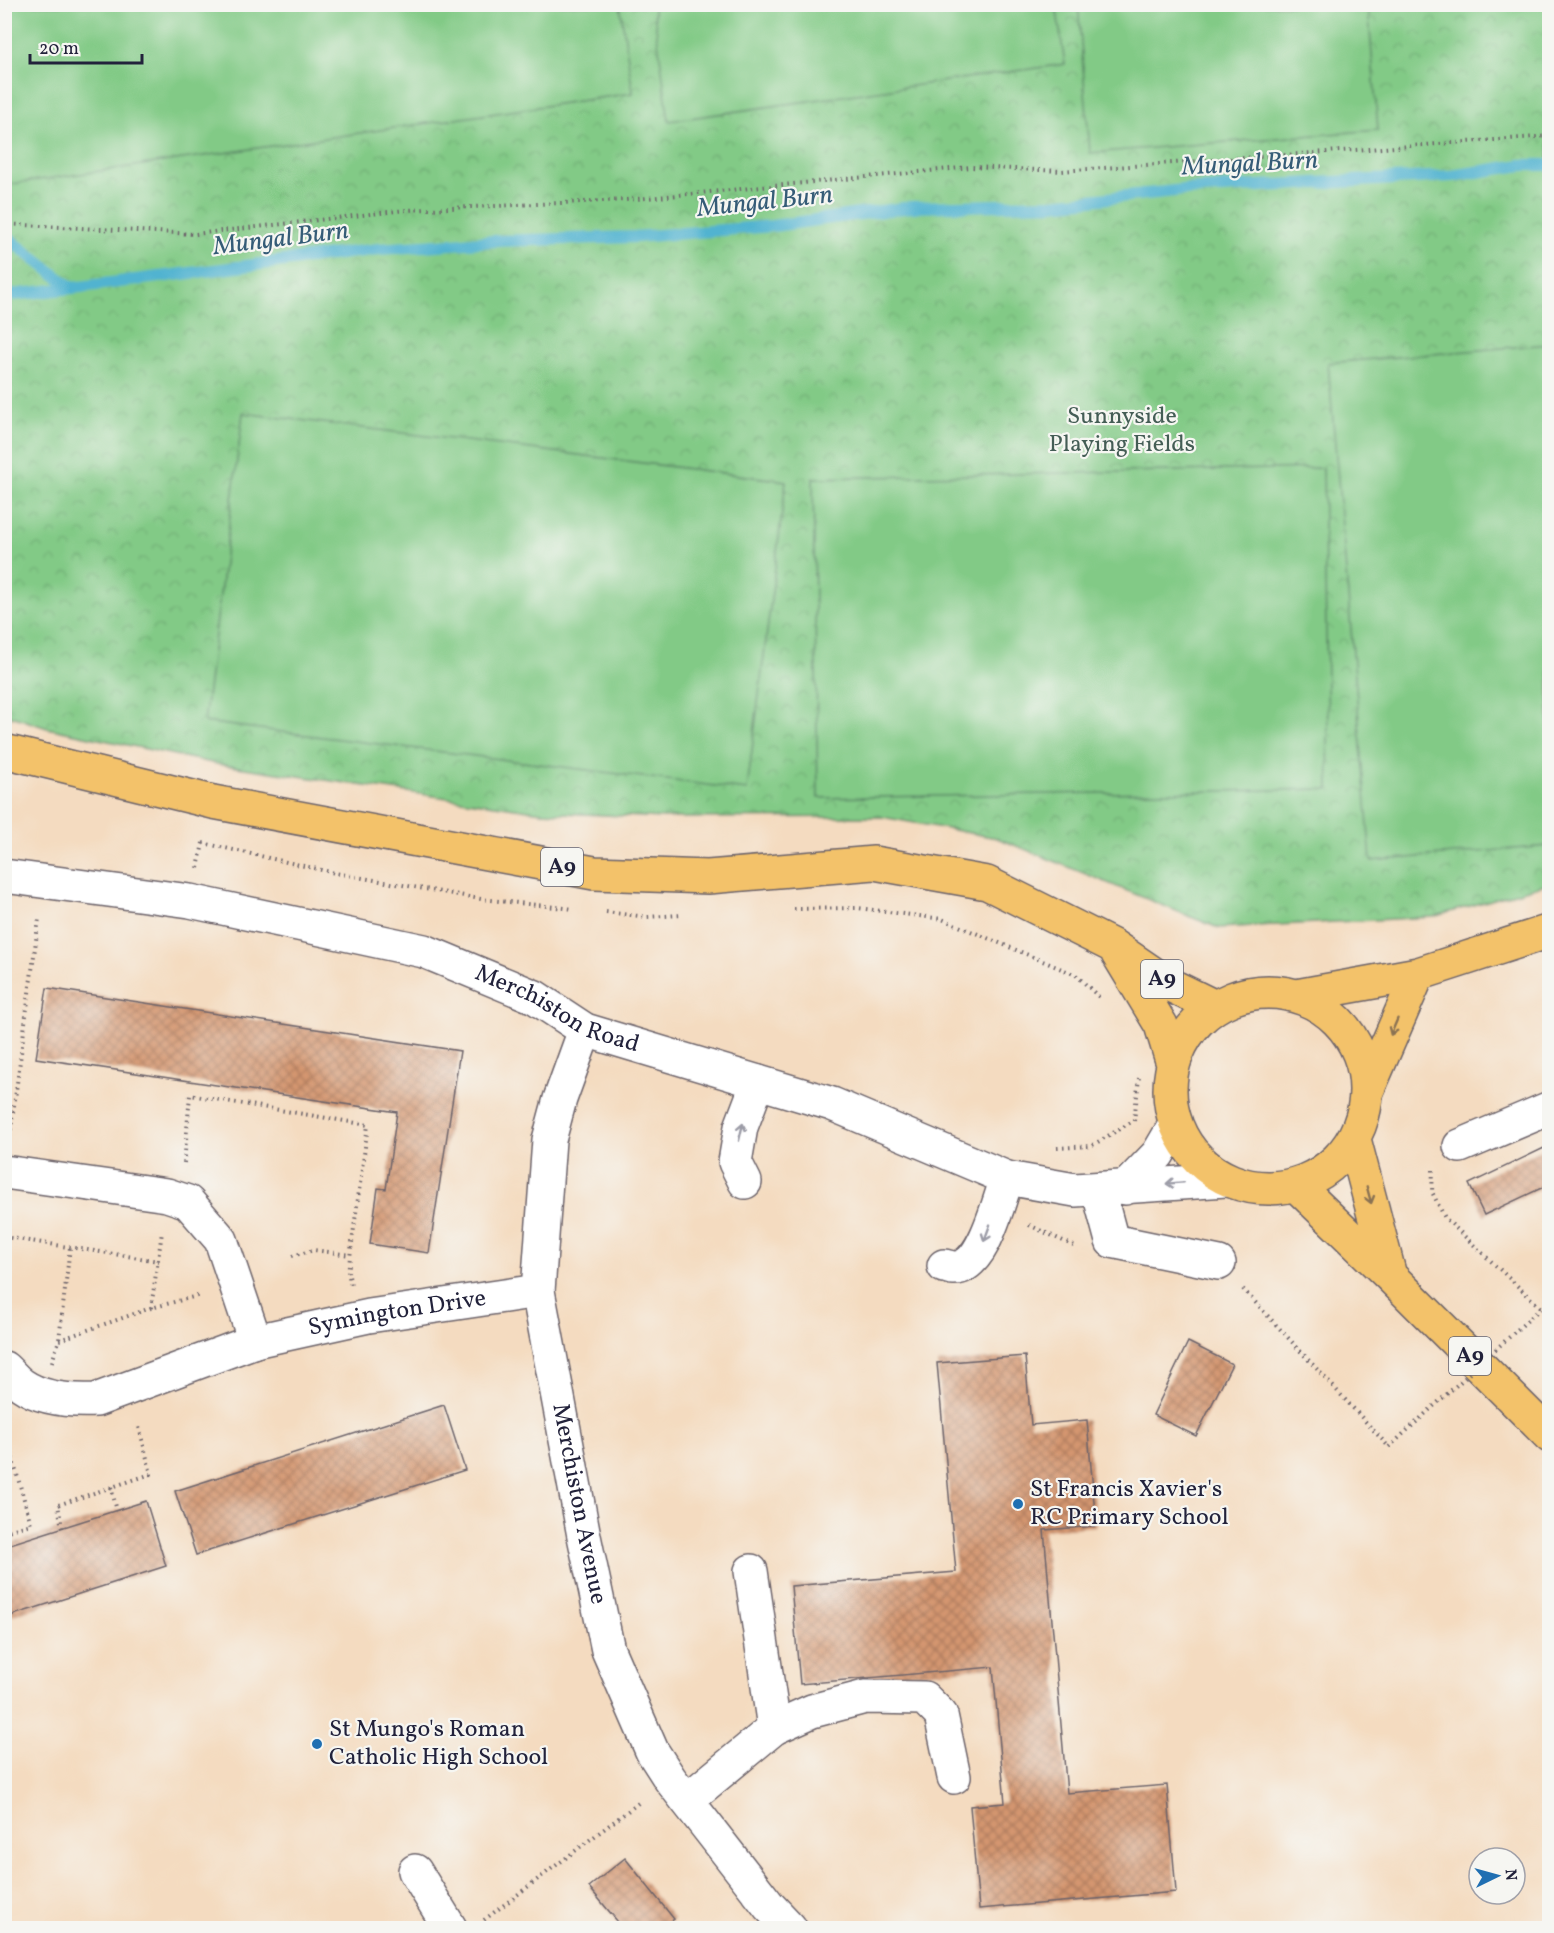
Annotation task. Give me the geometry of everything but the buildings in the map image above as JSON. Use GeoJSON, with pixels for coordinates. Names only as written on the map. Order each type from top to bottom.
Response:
{"type":"FeatureCollection","features":[{"type":"Feature","properties":{"kind":"main road","name":"A9"},"geometry":{"type":"LineString","coordinates":[[4,751],[213,802],[594,873],[708,876],[873,863],[987,883],[1113,946],[1170,985],[1215,1007]]}},
{"type":"Feature","properties":{"kind":"main road"},"geometry":{"type":"LineString","coordinates":[[1418,974],[1367,1091],[1354,1139],[1330,1167],[1296,1185],[1261,1189],[1226,1180],[1195,1158],[1175,1125],[1170,1095],[1173,1065],[1189,1032],[1215,1007],[1254,993],[1296,996],[1418,974],[1550,931]]}},
{"type":"Feature","properties":{"kind":"main road","name":"A9"},"geometry":{"type":"LineString","coordinates":[[1113,946],[1161,1025],[1173,1065]]}},
{"type":"Feature","properties":{"kind":"main road"},"geometry":{"type":"LineString","coordinates":[[1296,996],[1325,1009],[1347,1032],[1361,1060],[1367,1091]]}},
{"type":"Feature","properties":{"kind":"main road"},"geometry":{"type":"LineString","coordinates":[[1354,1139],[1390,1276]]}},
{"type":"Feature","properties":{"kind":"main road","name":"A9"},"geometry":{"type":"LineString","coordinates":[[1296,1185],[1550,1436]]}},
{"type":"Feature","properties":{"kind":"street","name":"Merchiston Road"},"geometry":{"type":"LineString","coordinates":[[4,876],[190,901],[424,951],[535,997],[585,1030],[832,1104],[1007,1178],[1075,1190],[1226,1180]]}},
{"type":"Feature","properties":{"kind":"street","name":"Merchiston Avenue"},"geometry":{"type":"LineString","coordinates":[[585,1030],[560,1099],[549,1140],[538,1291],[608,1650],[652,1750],[679,1789],[769,1906],[790,1929]]}},
{"type":"Feature","properties":{"kind":"street"},"geometry":{"type":"LineString","coordinates":[[745,1182],[735,1162],[741,1127],[759,1082]]}},
{"type":"Feature","properties":{"kind":"street"},"geometry":{"type":"LineString","coordinates":[[1460,1146],[1550,1108]]}},
{"type":"Feature","properties":{"kind":"street"},"geometry":{"type":"LineString","coordinates":[[1175,1125],[1158,1154],[1111,1189],[1112,1241],[1219,1263]]}},
{"type":"Feature","properties":{"kind":"street"},"geometry":{"type":"LineString","coordinates":[[5,1172],[167,1195],[188,1202],[221,1240],[255,1341]]}},
{"type":"Feature","properties":{"kind":"street"},"geometry":{"type":"LineString","coordinates":[[944,1266],[955,1269],[970,1262],[985,1241],[1007,1178]]}},
{"type":"Feature","properties":{"kind":"street","name":"Symington Drive"},"geometry":{"type":"LineString","coordinates":[[4,1368],[22,1385],[42,1394],[77,1401],[96,1400],[255,1341],[359,1318],[538,1291]]}},
{"type":"Feature","properties":{"kind":"street"},"geometry":{"type":"LineString","coordinates":[[751,1571],[774,1728]]}},
{"type":"Feature","properties":{"kind":"street"},"geometry":{"type":"LineString","coordinates":[[679,1789],[774,1728],[812,1711],[865,1698],[924,1698],[941,1715],[954,1777]]}},
{"type":"Feature","properties":{"kind":"street"},"geometry":{"type":"LineString","coordinates":[[415,1871],[450,1929]]}},
{"type":"Feature","properties":{"kind":"path"},"geometry":{"type":"LineString","coordinates":[[4,224],[195,234],[406,210],[626,200],[971,167],[1061,171],[1550,136]]}},
{"type":"Feature","properties":{"kind":"path"},"geometry":{"type":"LineString","coordinates":[[203,843],[335,873],[458,895],[576,909]]}},
{"type":"Feature","properties":{"kind":"path"},"geometry":{"type":"LineString","coordinates":[[5,1172],[46,881]]}},
{"type":"Feature","properties":{"kind":"path"},"geometry":{"type":"LineString","coordinates":[[790,909],[858,908],[942,919],[1076,975],[1106,1004]]}},
{"type":"Feature","properties":{"kind":"path"},"geometry":{"type":"LineString","coordinates":[[600,912],[647,917],[683,915]]}},
{"type":"Feature","properties":{"kind":"path"},"geometry":{"type":"LineString","coordinates":[[1139,1076],[1134,1121],[1158,1154]]}},
{"type":"Feature","properties":{"kind":"path"},"geometry":{"type":"LineString","coordinates":[[151,1308],[167,1195],[173,1173],[183,1174],[190,1095],[368,1125],[348,1272],[359,1318]]}},
{"type":"Feature","properties":{"kind":"path"},"geometry":{"type":"LineString","coordinates":[[1219,1263],[1389,1447],[1541,1308],[1445,1218],[1432,1192],[1433,1160],[1460,1146]]}},
{"type":"Feature","properties":{"kind":"path"},"geometry":{"type":"LineString","coordinates":[[4,1237],[159,1261]]}},
{"type":"Feature","properties":{"kind":"path"},"geometry":{"type":"LineString","coordinates":[[42,1394],[59,1340],[70,1247]]}},
{"type":"Feature","properties":{"kind":"path"},"geometry":{"type":"LineString","coordinates":[[292,1256],[314,1250],[350,1255]]}},
{"type":"Feature","properties":{"kind":"path"},"geometry":{"type":"LineString","coordinates":[[59,1340],[151,1308],[237,1286]]}},
{"type":"Feature","properties":{"kind":"path"},"geometry":{"type":"LineString","coordinates":[[62,1528],[58,1505],[151,1474],[130,1387]]}},
{"type":"Feature","properties":{"kind":"path"},"geometry":{"type":"LineString","coordinates":[[4,1429],[31,1524],[4,1532]]}},
{"type":"Feature","properties":{"kind":"path"},"geometry":{"type":"LineString","coordinates":[[111,1487],[117,1511]]}},
{"type":"Feature","properties":{"kind":"path"},"geometry":{"type":"LineString","coordinates":[[482,1921],[679,1789]]}},
{"type":"Feature","properties":{"kind":"green space"},"geometry":{"type":"Polygon","coordinates":[[[4,5],[620,5],[633,93],[5,185],[4,5]]]}},
{"type":"Feature","properties":{"kind":"green space","name":"Sunnyside Playing Fields"},"geometry":{"type":"Polygon","coordinates":[[[5,5],[1549,5],[1549,883],[1433,917],[1218,928],[997,838],[882,817],[664,818],[542,812],[217,764],[47,728],[5,714],[5,5]]]}},
{"type":"Feature","properties":{"kind":"green space"},"geometry":{"type":"Polygon","coordinates":[[[653,5],[1056,5],[1065,64],[669,121],[653,5]]]}},
{"type":"Feature","properties":{"kind":"green space"},"geometry":{"type":"Polygon","coordinates":[[[1078,5],[1368,5],[1378,130],[1090,153],[1078,5]]]}},
{"type":"Feature","properties":{"kind":"green space"},"geometry":{"type":"Polygon","coordinates":[[[1549,344],[1549,846],[1371,861],[1328,363],[1549,344]]]}},
{"type":"Feature","properties":{"kind":"green space"},"geometry":{"type":"Polygon","coordinates":[[[243,413],[786,481],[747,790],[204,722],[243,413]]]}},
{"type":"Feature","properties":{"kind":"green space"},"geometry":{"type":"Polygon","coordinates":[[[1323,468],[1329,789],[818,798],[813,478],[1323,468]]]}},
{"type":"Feature","properties":{"kind":"waterway","name":"Mungal Burn"},"geometry":{"type":"LineString","coordinates":[[4,235],[72,288],[379,249],[495,241],[635,237],[773,226],[911,207],[1052,204],[1184,190],[1451,176],[1522,165],[1550,165]]}},
{"type":"Feature","properties":{"kind":"waterway"},"geometry":{"type":"LineString","coordinates":[[4,296],[72,288]]}},
{"type":"Feature","properties":{"kind":"place","name":"St Francis Xavier's RC Primary School"},"geometry":{"type":"Point","coordinates":[1018,1504]}},
{"type":"Feature","properties":{"kind":"place","name":"St Mungo's Roman Catholic High School"},"geometry":{"type":"Point","coordinates":[317,1744]}}]}
